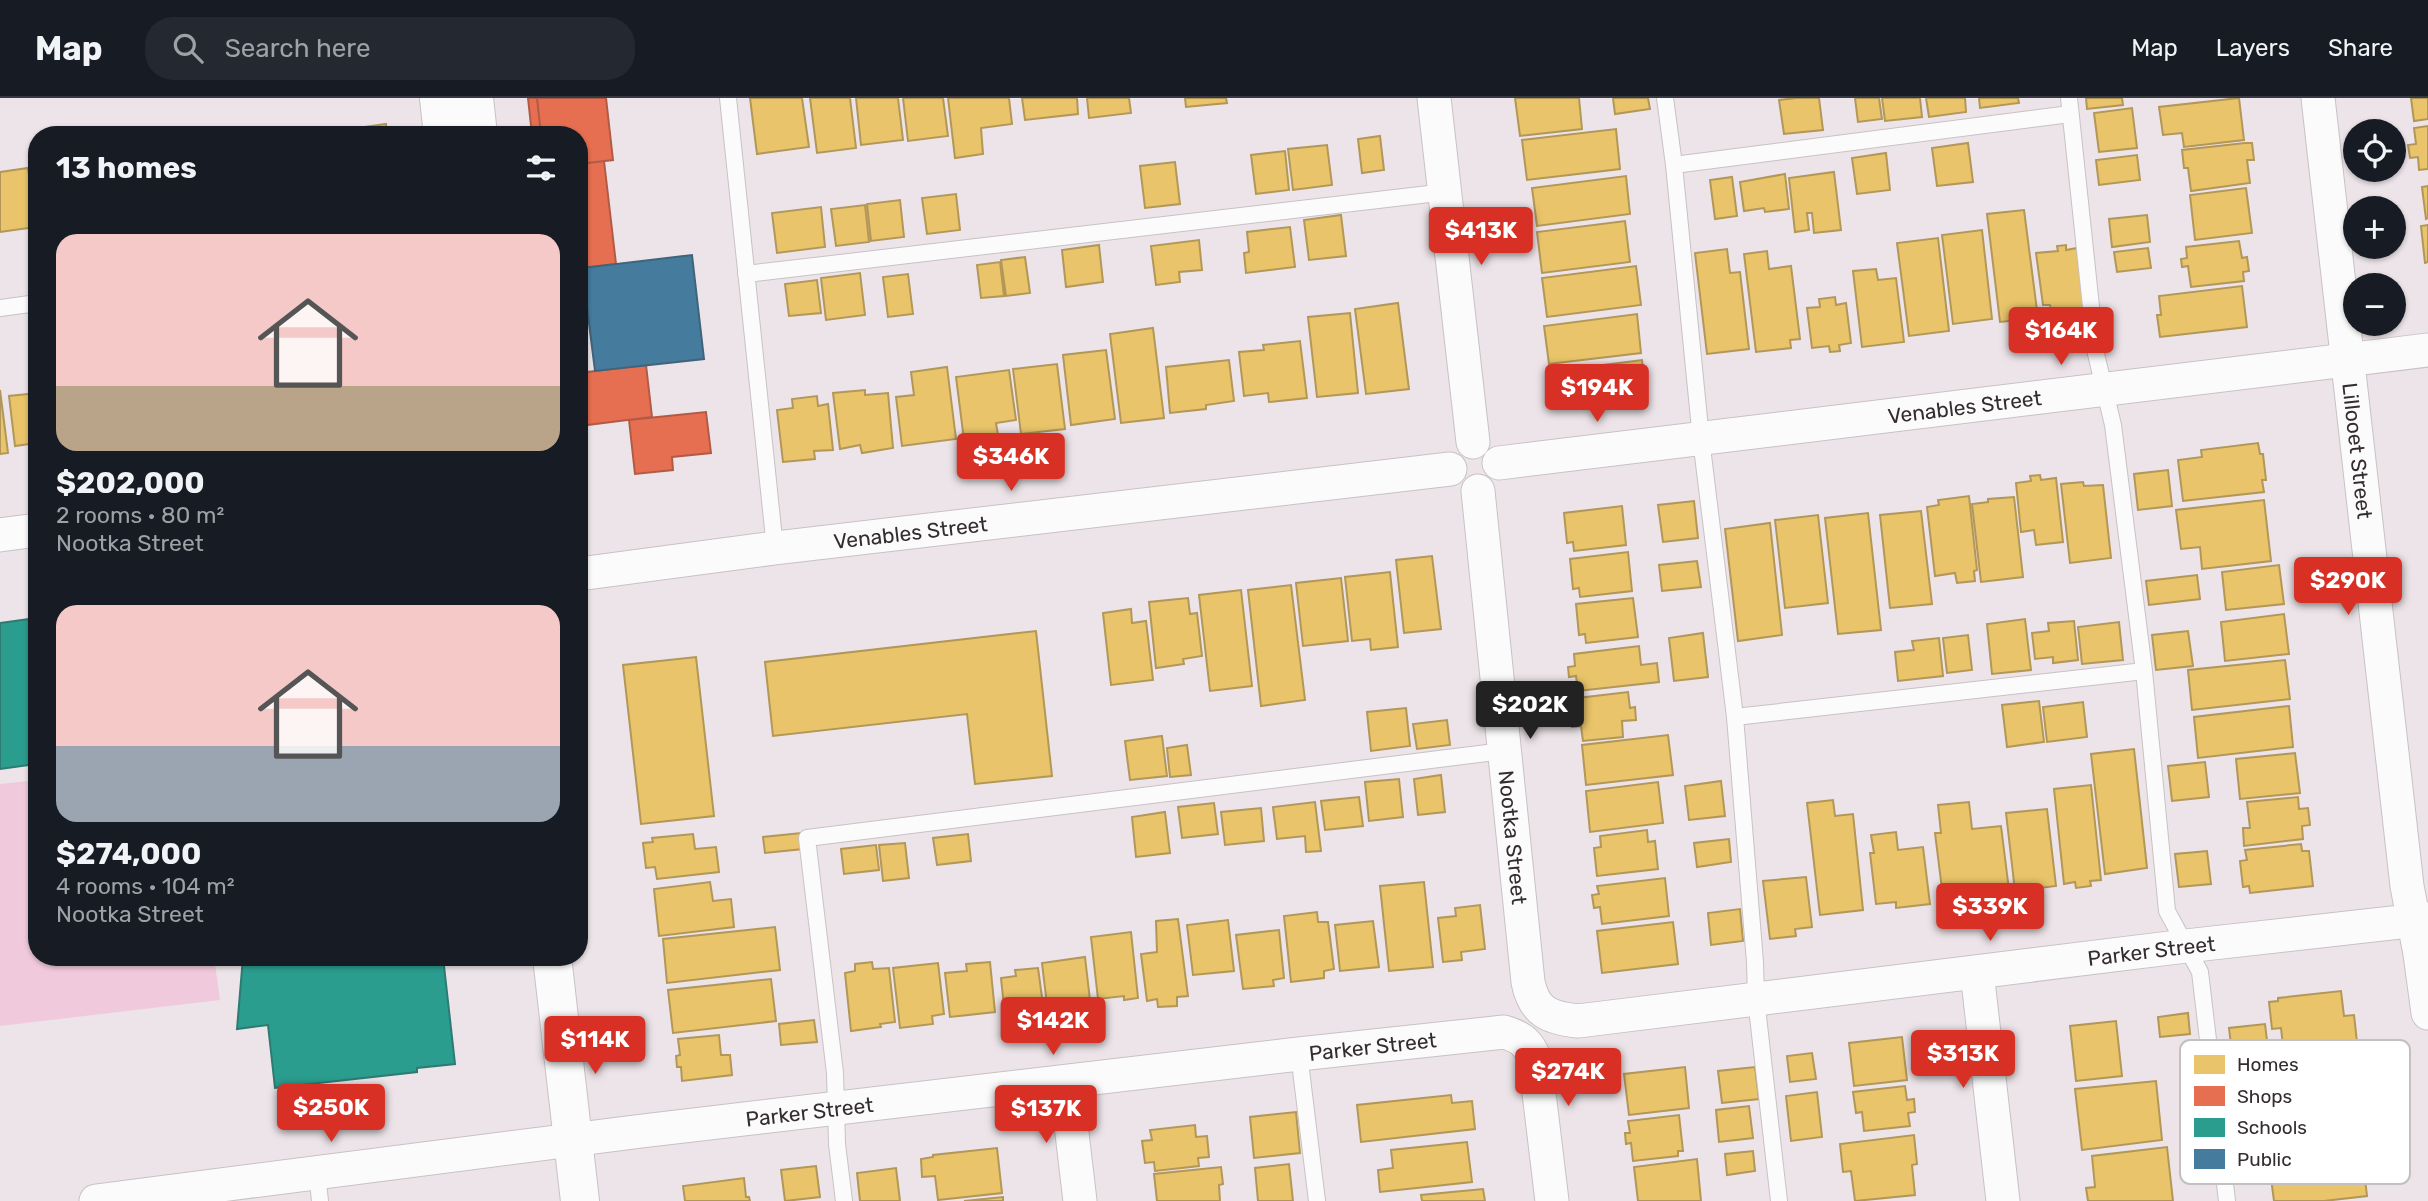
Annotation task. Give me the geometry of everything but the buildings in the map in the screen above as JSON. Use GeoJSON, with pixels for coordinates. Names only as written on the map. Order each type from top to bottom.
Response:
{"type":"FeatureCollection","features":[{"type":"Feature","properties":{"kind":"street"},"geometry":{"type":"LineString","coordinates":[[439,98],[442,126]]}},
{"type":"Feature","properties":{"kind":"street"},"geometry":{"type":"LineString","coordinates":[[474,98],[477,126]]}},
{"type":"Feature","properties":{"kind":"street"},"geometry":{"type":"LineString","coordinates":[[1434,98],[1473,442]]}},
{"type":"Feature","properties":{"kind":"street","name":"Lillooet Street"},"geometry":{"type":"LineString","coordinates":[[2318,98],[2407,886],[2421,920],[2428,1013]]}},
{"type":"Feature","properties":{"kind":"street","name":"Venables Street"},"geometry":{"type":"LineString","coordinates":[[1500,463],[2428,350]]}},
{"type":"Feature","properties":{"kind":"street"},"geometry":{"type":"LineString","coordinates":[[1473,442],[1487,445],[1500,463],[1497,478],[1486,489],[1478,491],[1471,491],[1457,483],[1450,469],[1451,461],[1459,448],[1473,442]]}},
{"type":"Feature","properties":{"kind":"street","name":"Venables Street"},"geometry":{"type":"LineString","coordinates":[[588,573],[775,548],[1450,469]]}},
{"type":"Feature","properties":{"kind":"street","name":"Nootka Street"},"geometry":{"type":"LineString","coordinates":[[1478,491],[1528,982],[1530,995],[1542,1011]]}},
{"type":"Feature","properties":{"kind":"street"},"geometry":{"type":"LineString","coordinates":[[0,535],[28,531]]}},
{"type":"Feature","properties":{"kind":"street","name":"Parker Street"},"geometry":{"type":"LineString","coordinates":[[1542,1011],[1551,1016],[1578,1021],[2186,946],[2421,920]]}},
{"type":"Feature","properties":{"kind":"street"},"geometry":{"type":"LineString","coordinates":[[553,966],[580,1201]]}},
{"type":"Feature","properties":{"kind":"street"},"geometry":{"type":"LineString","coordinates":[[1977,972],[2003,1201]]}},
{"type":"Feature","properties":{"kind":"street","name":"Parker Street"},"geometry":{"type":"LineString","coordinates":[[96,1201],[318,1187],[572,1140],[1504,1032],[1524,1039],[1535,1060],[1552,1201]]}},
{"type":"Feature","properties":{"kind":"street"},"geometry":{"type":"LineString","coordinates":[[1066,1083],[1080,1201]]}},
{"type":"Feature","properties":{"kind":"lane"},"geometry":{"type":"LineString","coordinates":[[728,98],[775,548]]}},
{"type":"Feature","properties":{"kind":"lane"},"geometry":{"type":"LineString","coordinates":[[1665,98],[1701,439],[1735,717],[1756,999],[1779,1201]]}},
{"type":"Feature","properties":{"kind":"lane"},"geometry":{"type":"LineString","coordinates":[[1674,165],[2070,106],[2096,355],[2113,425],[2144,671],[2167,911],[2200,972],[2208,1040]]}},
{"type":"Feature","properties":{"kind":"lane"},"geometry":{"type":"LineString","coordinates":[[746,274],[1446,192]]}},
{"type":"Feature","properties":{"kind":"lane"},"geometry":{"type":"LineString","coordinates":[[0,308],[28,304]]}},
{"type":"Feature","properties":{"kind":"lane"},"geometry":{"type":"LineString","coordinates":[[1735,717],[2144,671]]}},
{"type":"Feature","properties":{"kind":"lane"},"geometry":{"type":"LineString","coordinates":[[844,1201],[837,1144],[835,1073],[807,838],[1503,751]]}},
{"type":"Feature","properties":{"kind":"lane"},"geometry":{"type":"LineString","coordinates":[[1299,1054],[1317,1201]]}},
{"type":"Feature","properties":{"kind":"shaded area"},"geometry":{"type":"Polygon","coordinates":[[[28,781],[28,966],[215,966],[220,1000],[0,1026],[0,784],[28,781]]]}}]}
